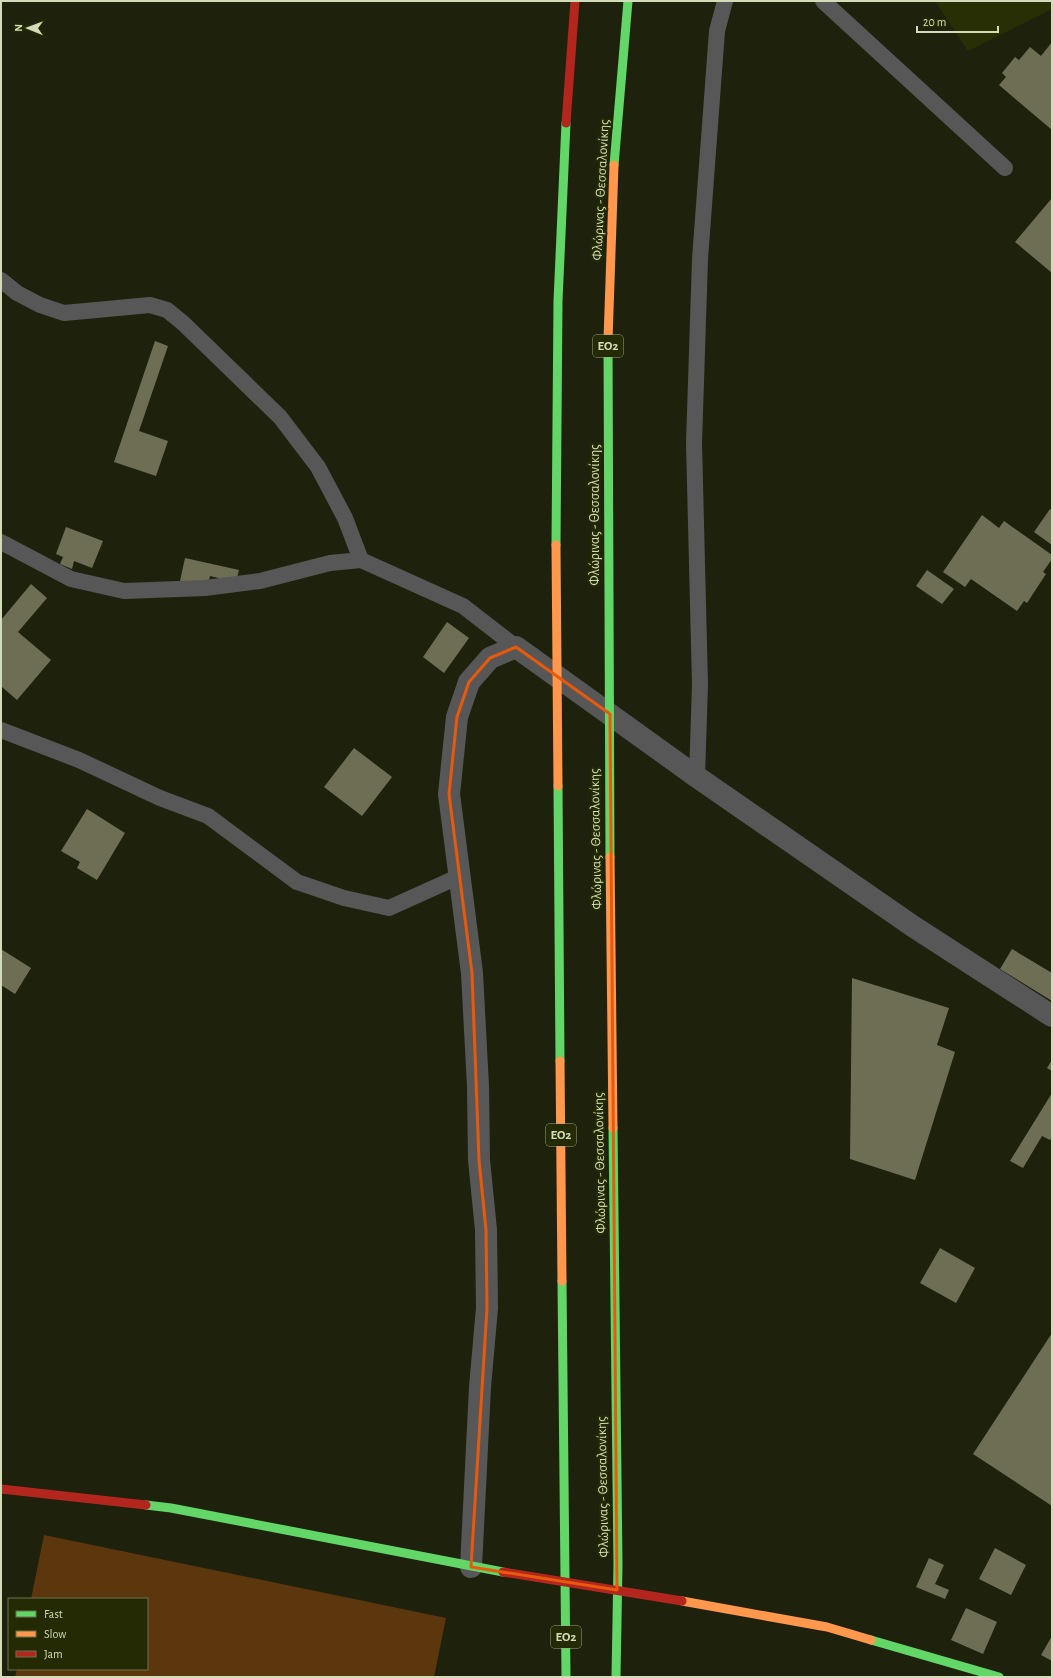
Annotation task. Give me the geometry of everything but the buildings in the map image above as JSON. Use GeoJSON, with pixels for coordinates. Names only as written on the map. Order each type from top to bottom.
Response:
{"type":"FeatureCollection","features":[{"type":"Feature","properties":{"kind":"main road","name":"ΕΟ2"},"geometry":{"type":"LineString","coordinates":[[566,1677],[556,661],[557,360],[558,287],[565,125],[575,1]]}},
{"type":"Feature","properties":{"kind":"main road","name":"Φλώρινας - Θεσσαλονίκης"},"geometry":{"type":"LineString","coordinates":[[616,1677],[618,1565],[609,746],[610,692],[607,359],[613,178],[628,1]]}},
{"type":"Feature","properties":{"kind":"main road"},"geometry":{"type":"LineString","coordinates":[[1,1489],[171,1508],[471,1568],[697,1602],[827,1627],[999,1677]]}},
{"type":"Feature","properties":{"kind":"street"},"geometry":{"type":"LineString","coordinates":[[471,1568],[480,1386],[487,1308],[486,1230],[479,1160],[478,1086],[472,972],[449,794],[458,717],[469,682],[490,658],[516,647],[697,776],[914,927],[1052,1016]]}},
{"type":"Feature","properties":{"kind":"lane"},"geometry":{"type":"LineString","coordinates":[[697,776],[700,684],[694,443],[700,267],[717,31],[725,1]]}},
{"type":"Feature","properties":{"kind":"lane"},"geometry":{"type":"LineString","coordinates":[[822,1],[1006,168]]}},
{"type":"Feature","properties":{"kind":"lane"},"geometry":{"type":"LineString","coordinates":[[1,280],[17,293],[40,305],[64,313],[150,305],[167,310],[183,323],[280,417],[318,468],[345,518],[361,560]]}},
{"type":"Feature","properties":{"kind":"lane"},"geometry":{"type":"LineString","coordinates":[[1,542],[71,579],[124,591],[205,588],[260,581],[330,563],[361,560],[463,606],[516,647]]}},
{"type":"Feature","properties":{"kind":"lane"},"geometry":{"type":"LineString","coordinates":[[1,730],[79,760],[160,798],[208,816],[296,882],[344,898],[389,908],[460,876]]}},
{"type":"Feature","properties":{"kind":"highlighted area"},"geometry":{"type":"Polygon","coordinates":[[[516,647],[610,714],[617,1590],[471,1567],[487,1308],[486,1230],[479,1160],[472,973],[449,794],[457,717],[469,682],[490,658],[516,647]]]}},
{"type":"Feature","properties":{"kind":"shaded area"},"geometry":{"type":"Polygon","coordinates":[[[935,1],[1052,1],[1052,9],[968,51],[935,1]]]}},
{"type":"Feature","properties":{"kind":"shaded area"},"geometry":{"type":"Polygon","coordinates":[[[44,1535],[446,1618],[434,1677],[15,1677],[17,1670],[148,1670],[148,1598],[31,1598],[44,1535]]]}},
{"type":"Feature","properties":{"kind":"traffic: fast"},"geometry":{"type":"LineString","coordinates":[[614,165],[628,1]]}},
{"type":"Feature","properties":{"kind":"traffic: fast"},"geometry":{"type":"LineString","coordinates":[[556,545],[558,301],[566,123]]}},
{"type":"Feature","properties":{"kind":"traffic: fast"},"geometry":{"type":"LineString","coordinates":[[608,340],[610,857]]}},
{"type":"Feature","properties":{"kind":"traffic: fast"},"geometry":{"type":"LineString","coordinates":[[558,786],[560,1061]]}},
{"type":"Feature","properties":{"kind":"traffic: fast"},"geometry":{"type":"LineString","coordinates":[[613,1128],[618,1565],[616,1677]]}},
{"type":"Feature","properties":{"kind":"traffic: fast"},"geometry":{"type":"LineString","coordinates":[[562,1281],[566,1677]]}},
{"type":"Feature","properties":{"kind":"traffic: fast"},"geometry":{"type":"LineString","coordinates":[[146,1505],[171,1508],[503,1572]]}},
{"type":"Feature","properties":{"kind":"traffic: fast"},"geometry":{"type":"LineString","coordinates":[[871,1640],[999,1677]]}},
{"type":"Feature","properties":{"kind":"traffic: slow"},"geometry":{"type":"LineString","coordinates":[[608,340],[614,165]]}},
{"type":"Feature","properties":{"kind":"traffic: slow"},"geometry":{"type":"LineString","coordinates":[[556,545],[558,786]]}},
{"type":"Feature","properties":{"kind":"traffic: slow"},"geometry":{"type":"LineString","coordinates":[[610,857],[613,1128]]}},
{"type":"Feature","properties":{"kind":"traffic: slow"},"geometry":{"type":"LineString","coordinates":[[560,1061],[562,1281]]}},
{"type":"Feature","properties":{"kind":"traffic: slow"},"geometry":{"type":"LineString","coordinates":[[682,1601],[827,1627],[871,1640]]}},
{"type":"Feature","properties":{"kind":"traffic: jam"},"geometry":{"type":"LineString","coordinates":[[566,123],[575,1]]}},
{"type":"Feature","properties":{"kind":"traffic: jam"},"geometry":{"type":"LineString","coordinates":[[1,1489],[146,1505]]}},
{"type":"Feature","properties":{"kind":"traffic: jam"},"geometry":{"type":"LineString","coordinates":[[503,1572],[682,1601]]}}]}
